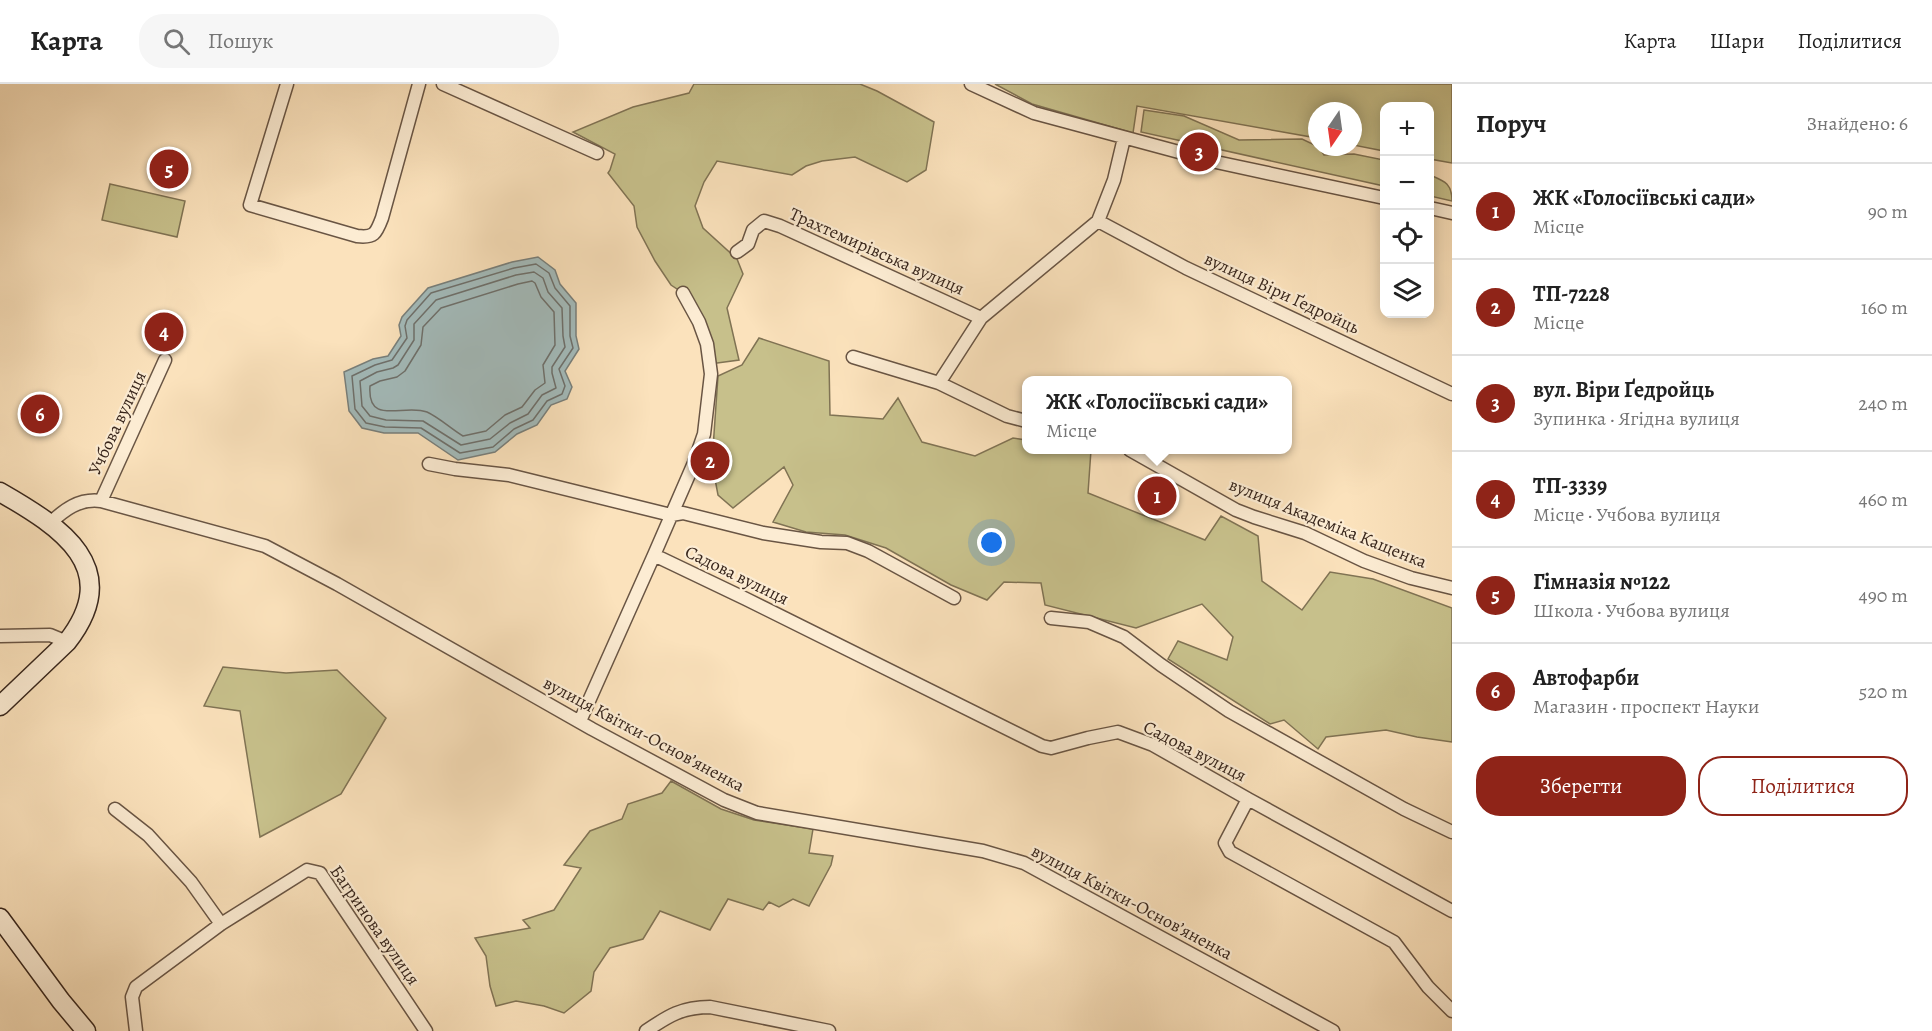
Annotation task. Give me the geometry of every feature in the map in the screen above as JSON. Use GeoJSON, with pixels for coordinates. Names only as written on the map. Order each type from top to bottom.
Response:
{"type":"FeatureCollection","features":[{"type":"Feature","properties":{"kind":"main road"},"geometry":{"type":"LineString","coordinates":[[0,492],[49,524],[77,549],[88,570],[90,590],[85,614],[67,642],[0,706]]}},
{"type":"Feature","properties":{"kind":"main road"},"geometry":{"type":"LineString","coordinates":[[0,918],[54,992],[86,1031]]}},
{"type":"Feature","properties":{"kind":"street"},"geometry":{"type":"LineString","coordinates":[[287,84],[250,205],[357,236],[368,237],[376,232],[382,218],[419,84]]}},
{"type":"Feature","properties":{"kind":"street"},"geometry":{"type":"LineString","coordinates":[[443,84],[597,153]]}},
{"type":"Feature","properties":{"kind":"street"},"geometry":{"type":"LineString","coordinates":[[971,84],[1034,113],[1124,138],[1216,162],[1380,197]]}},
{"type":"Feature","properties":{"kind":"street"},"geometry":{"type":"LineString","coordinates":[[939,383],[981,318],[1098,221],[1114,180],[1124,138]]}},
{"type":"Feature","properties":{"kind":"street"},"geometry":{"type":"LineString","coordinates":[[1434,209],[1452,213]]}},
{"type":"Feature","properties":{"kind":"street","name":"Трахтемирівська вулиця"},"geometry":{"type":"LineString","coordinates":[[737,252],[748,244],[753,230],[764,221],[780,226],[981,318]]}},
{"type":"Feature","properties":{"kind":"street","name":"вулиця Віри Ґедройць"},"geometry":{"type":"LineString","coordinates":[[1098,221],[1186,268],[1452,394]]}},
{"type":"Feature","properties":{"kind":"street"},"geometry":{"type":"LineString","coordinates":[[580,721],[654,555],[704,434],[711,374],[707,344],[699,322],[683,293]]}},
{"type":"Feature","properties":{"kind":"street"},"geometry":{"type":"LineString","coordinates":[[853,357],[939,383],[1006,416],[1022,421]]}},
{"type":"Feature","properties":{"kind":"street","name":"Учбова вулиця"},"geometry":{"type":"LineString","coordinates":[[101,501],[165,360]]}},
{"type":"Feature","properties":{"kind":"street","name":"вулиця Академіка Кащенка"},"geometry":{"type":"LineString","coordinates":[[1137,454],[1245,513],[1305,533],[1364,561],[1411,578],[1452,588]]}},
{"type":"Feature","properties":{"kind":"street"},"geometry":{"type":"LineString","coordinates":[[429,464],[509,475],[671,515],[683,513],[763,533],[821,542],[847,543],[868,551],[954,598]]}},
{"type":"Feature","properties":{"kind":"street","name":"вулиця Квітки-Основ’яненка"},"geometry":{"type":"LineString","coordinates":[[49,524],[65,509],[91,500],[101,501],[265,546],[724,800],[757,813],[983,851],[1024,863],[1333,1031]]}},
{"type":"Feature","properties":{"kind":"street","name":"Садова вулиця"},"geometry":{"type":"LineString","coordinates":[[654,555],[1042,746],[1051,747],[1118,732],[1153,745],[1248,799],[1225,843],[1230,852],[1394,942],[1428,987],[1452,1011]]}},
{"type":"Feature","properties":{"kind":"street"},"geometry":{"type":"LineString","coordinates":[[1051,618],[1089,622],[1124,637],[1229,711],[1404,809],[1452,832]]}},
{"type":"Feature","properties":{"kind":"street"},"geometry":{"type":"LineString","coordinates":[[0,636],[50,635],[67,642]]}},
{"type":"Feature","properties":{"kind":"street"},"geometry":{"type":"LineString","coordinates":[[1248,799],[1452,911]]}},
{"type":"Feature","properties":{"kind":"street"},"geometry":{"type":"LineString","coordinates":[[115,809],[148,835],[191,882],[221,924]]}},
{"type":"Feature","properties":{"kind":"street","name":"Багринова вулиця"},"geometry":{"type":"LineString","coordinates":[[136,1031],[132,997],[136,987],[221,924],[302,872],[313,870],[320,873],[426,1031]]}},
{"type":"Feature","properties":{"kind":"street"},"geometry":{"type":"LineString","coordinates":[[646,1031],[676,1012],[696,1007],[710,1007],[829,1031]]}},
{"type":"Feature","properties":{"kind":"shaded area"},"geometry":{"type":"Polygon","coordinates":[[[694,84],[860,84],[934,122],[926,170],[907,182],[855,157],[822,161],[806,166],[792,175],[717,161],[704,182],[695,206],[703,228],[737,259],[743,274],[727,308],[739,360],[710,364],[683,293],[671,285],[655,261],[637,227],[634,206],[608,173],[615,154],[573,132],[633,107],[689,93],[694,84]]]}},
{"type":"Feature","properties":{"kind":"shaded area"},"geometry":{"type":"Polygon","coordinates":[[[995,84],[1452,84],[1452,163],[1434,160],[1434,102],[1380,102],[1380,150],[1362,147],[1362,102],[1308,102],[1308,136],[1137,106],[1133,133],[1032,104],[995,84]]]}},
{"type":"Feature","properties":{"kind":"shaded area"},"geometry":{"type":"Polygon","coordinates":[[[1144,110],[1184,116],[1239,140],[1302,139],[1308,142],[1308,156],[1362,156],[1380,159],[1380,185],[1141,132],[1144,110]]]}},
{"type":"Feature","properties":{"kind":"shaded area"},"geometry":{"type":"Polygon","coordinates":[[[1434,177],[1449,186],[1452,201],[1434,197],[1434,177]]]}},
{"type":"Feature","properties":{"kind":"shaded area"},"geometry":{"type":"Polygon","coordinates":[[[110,184],[185,201],[177,237],[102,220],[110,184]]]}},
{"type":"Feature","properties":{"kind":"shaded area"},"geometry":{"type":"Polygon","coordinates":[[[759,338],[829,361],[830,415],[883,419],[898,398],[922,442],[975,456],[1013,438],[1022,439],[1022,454],[1091,454],[1088,493],[1205,540],[1221,516],[1258,536],[1262,581],[1302,610],[1330,572],[1373,579],[1452,608],[1452,742],[1386,730],[1326,737],[1318,749],[1284,720],[1270,724],[1168,659],[1178,641],[1227,660],[1233,637],[1202,604],[1136,628],[1045,605],[1041,583],[1004,582],[987,600],[951,585],[886,548],[845,535],[806,532],[773,522],[793,485],[784,467],[733,508],[718,495],[712,463],[718,376],[742,365],[759,338]]]}},
{"type":"Feature","properties":{"kind":"shaded area"},"geometry":{"type":"Polygon","coordinates":[[[223,667],[286,673],[337,670],[386,718],[341,794],[260,837],[240,711],[204,706],[223,667]]]}},
{"type":"Feature","properties":{"kind":"shaded area"},"geometry":{"type":"Polygon","coordinates":[[[671,781],[721,809],[754,820],[813,829],[809,853],[833,856],[831,865],[809,906],[793,899],[779,907],[769,902],[763,910],[728,899],[710,930],[660,911],[643,939],[610,948],[594,972],[591,991],[564,1013],[544,1006],[516,1001],[496,1006],[490,986],[486,956],[475,938],[530,928],[523,920],[554,910],[581,868],[564,865],[590,831],[622,819],[628,804],[662,793],[671,781]]]}},
{"type":"Feature","properties":{"kind":"water"},"geometry":{"type":"Polygon","coordinates":[[[538,257],[555,270],[560,284],[576,303],[576,336],[579,349],[565,371],[572,387],[567,399],[551,405],[537,425],[517,434],[495,452],[458,460],[418,433],[384,433],[362,428],[349,411],[344,372],[373,359],[388,356],[401,336],[399,325],[402,317],[428,288],[512,262],[538,257]]]}},
{"type":"Feature","properties":{"kind":"place","name":"вул. Віри Ґедройць"},"geometry":{"type":"Point","coordinates":[1199,152]}},
{"type":"Feature","properties":{"kind":"place","name":"Гімназія №122"},"geometry":{"type":"Point","coordinates":[169,169]}},
{"type":"Feature","properties":{"kind":"place","name":"ТП-3339"},"geometry":{"type":"Point","coordinates":[164,332]}},
{"type":"Feature","properties":{"kind":"place","name":"Автофарби"},"geometry":{"type":"Point","coordinates":[40,414]}},
{"type":"Feature","properties":{"kind":"place","name":"ТП-7228"},"geometry":{"type":"Point","coordinates":[710,461]}},
{"type":"Feature","properties":{"kind":"place","name":"ЖК «Голосіївські сади»"},"geometry":{"type":"Point","coordinates":[1157,496]}}]}
